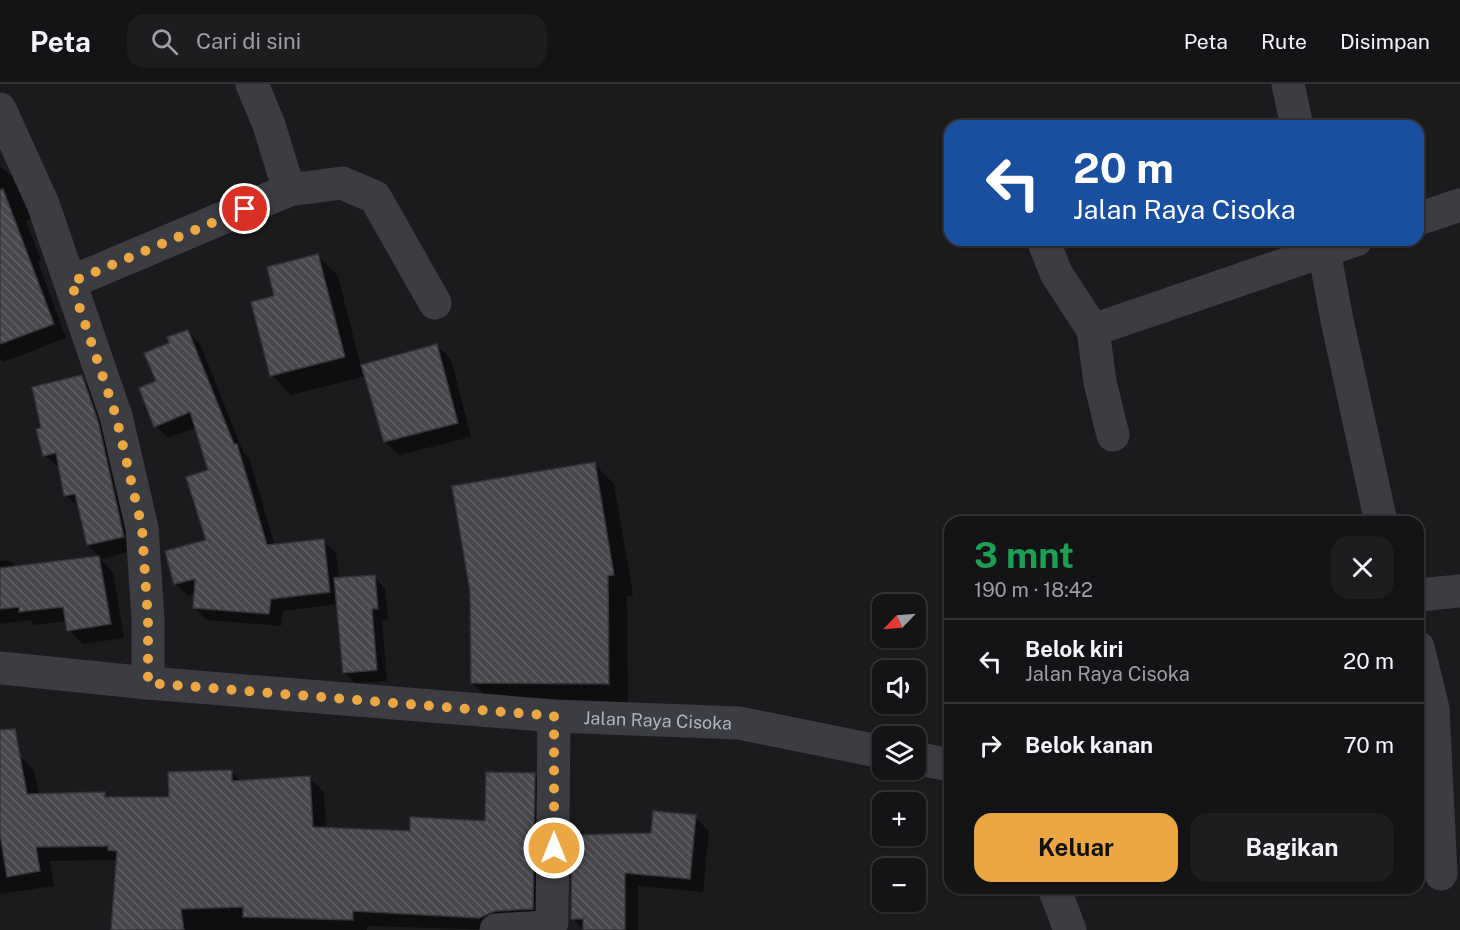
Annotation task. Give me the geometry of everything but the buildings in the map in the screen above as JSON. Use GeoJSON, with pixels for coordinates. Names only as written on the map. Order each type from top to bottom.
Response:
{"type":"FeatureCollection","features":[{"type":"Feature","properties":{"kind":"street"},"geometry":{"type":"LineString","coordinates":[[252,84],[269,125],[289,190]]}},
{"type":"Feature","properties":{"kind":"street"},"geometry":{"type":"LineString","coordinates":[[1288,84],[1297,120]]}},
{"type":"Feature","properties":{"kind":"street"},"geometry":{"type":"LineString","coordinates":[[2,120],[43,204],[116,416],[142,528],[148,620],[148,683]]}},
{"type":"Feature","properties":{"kind":"street"},"geometry":{"type":"LineString","coordinates":[[71,282],[289,190],[342,183],[375,197],[435,303]]}},
{"type":"Feature","properties":{"kind":"street"},"geometry":{"type":"LineString","coordinates":[[1424,217],[1460,205]]}},
{"type":"Feature","properties":{"kind":"street"},"geometry":{"type":"LineString","coordinates":[[1045,246],[1056,273],[1093,330],[1102,392],[1113,435]]}},
{"type":"Feature","properties":{"kind":"street"},"geometry":{"type":"LineString","coordinates":[[1093,330],[1320,246]]}},
{"type":"Feature","properties":{"kind":"street"},"geometry":{"type":"LineString","coordinates":[[1323,246],[1380,516]]}},
{"type":"Feature","properties":{"kind":"street"},"geometry":{"type":"LineString","coordinates":[[1424,594],[1460,591]]}},
{"type":"Feature","properties":{"kind":"street","name":"Jalan Raya Cisoka"},"geometry":{"type":"LineString","coordinates":[[0,668],[148,683],[554,716],[739,723],[872,750]]}},
{"type":"Feature","properties":{"kind":"street"},"geometry":{"type":"LineString","coordinates":[[1424,672],[1433,709],[1440,871]]}},
{"type":"Feature","properties":{"kind":"street"},"geometry":{"type":"LineString","coordinates":[[496,930],[544,927],[552,922],[554,716]]}},
{"type":"Feature","properties":{"kind":"street"},"geometry":{"type":"LineString","coordinates":[[926,760],[944,764]]}},
{"type":"Feature","properties":{"kind":"street"},"geometry":{"type":"LineString","coordinates":[[1056,894],[1070,930]]}},
{"type":"Feature","properties":{"kind":"route"},"geometry":{"type":"LineString","coordinates":[[245,209],[71,282],[116,416],[142,528],[148,620],[148,683],[554,716],[554,848]]}}]}
